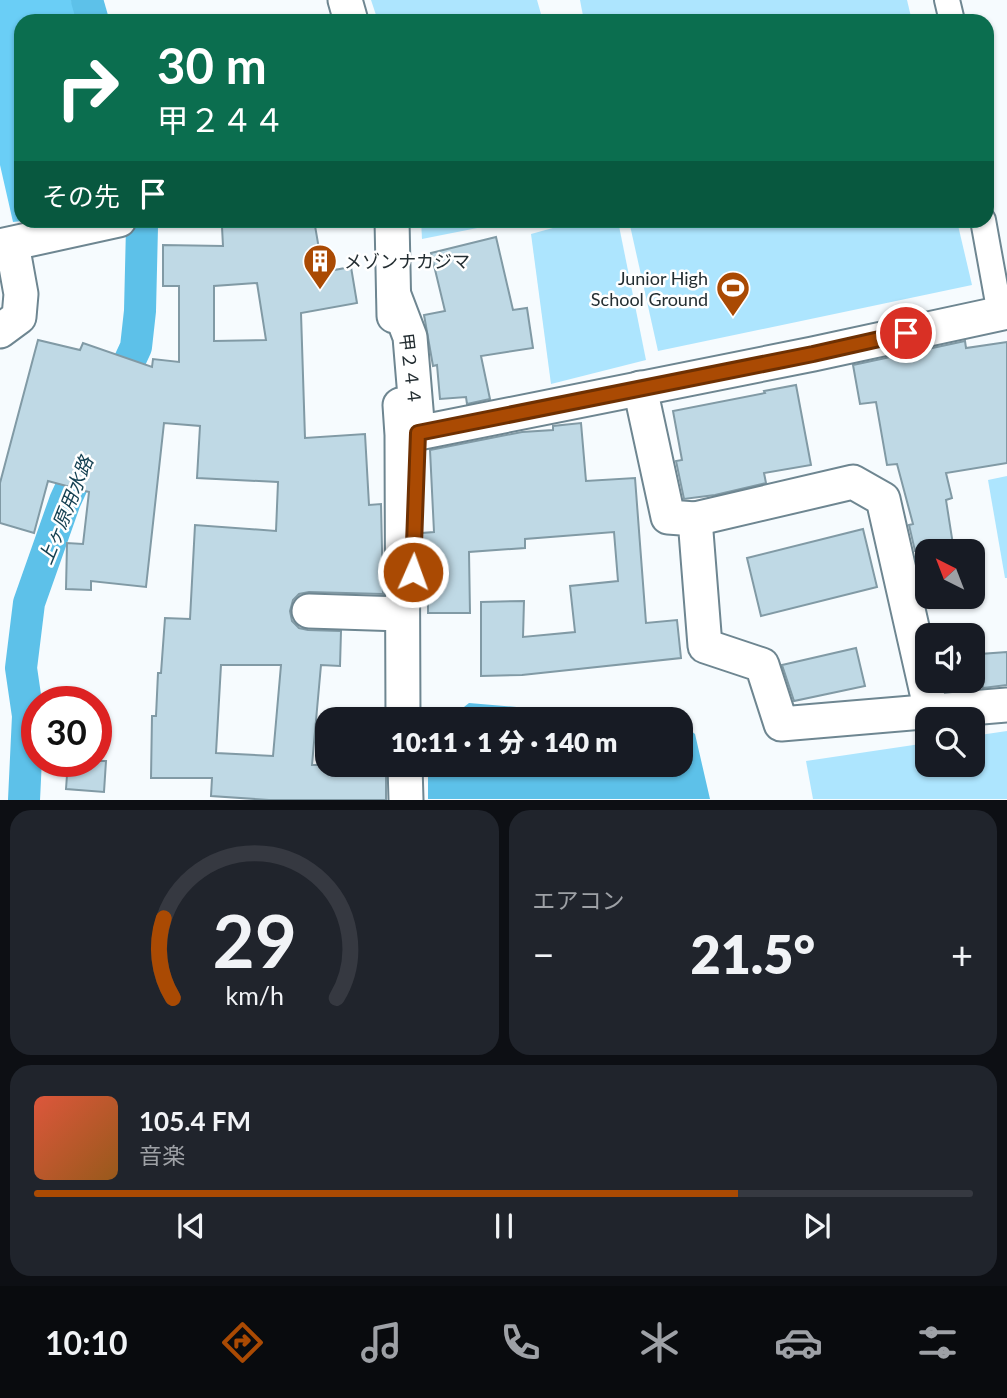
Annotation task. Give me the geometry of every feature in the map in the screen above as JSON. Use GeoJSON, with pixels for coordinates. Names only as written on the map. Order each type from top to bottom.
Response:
{"type":"FeatureCollection","features":[{"type":"Feature","properties":{"kind":"street"},"geometry":{"type":"LineString","coordinates":[[0,331],[19,317],[21,294],[6,245],[83,228]]}},
{"type":"Feature","properties":{"kind":"street"},"geometry":{"type":"LineString","coordinates":[[392,228],[394,331],[402,435],[403,707]]}},
{"type":"Feature","properties":{"kind":"street"},"geometry":{"type":"LineString","coordinates":[[418,433],[553,408],[1004,313],[985,228]]}},
{"type":"Feature","properties":{"kind":"street","name":"甲２４４"},"geometry":{"type":"LineString","coordinates":[[394,295],[410,337],[418,433],[413,572],[402,603]]}},
{"type":"Feature","properties":{"kind":"street"},"geometry":{"type":"LineString","coordinates":[[640,388],[668,517],[695,519],[853,482],[883,499],[930,707]]}},
{"type":"Feature","properties":{"kind":"street"},"geometry":{"type":"LineString","coordinates":[[695,519],[705,646],[762,665],[781,724],[915,712]]}},
{"type":"Feature","properties":{"kind":"street"},"geometry":{"type":"LineString","coordinates":[[309,611],[402,603]]}},
{"type":"Feature","properties":{"kind":"street"},"geometry":{"type":"LineString","coordinates":[[982,707],[1007,705]]}},
{"type":"Feature","properties":{"kind":"street"},"geometry":{"type":"LineString","coordinates":[[405,777],[406,800]]}},
{"type":"Feature","properties":{"kind":"shaded area"},"geometry":{"type":"Polygon","coordinates":[[[0,0],[71,0],[76,14],[14,14],[14,222],[0,165],[0,0]]]}},
{"type":"Feature","properties":{"kind":"shaded area"},"geometry":{"type":"Polygon","coordinates":[[[371,0],[537,0],[541,14],[376,14],[371,0]]]}},
{"type":"Feature","properties":{"kind":"shaded area"},"geometry":{"type":"Polygon","coordinates":[[[580,0],[907,0],[910,14],[583,14],[580,0]]]}},
{"type":"Feature","properties":{"kind":"shaded area"},"geometry":{"type":"Polygon","coordinates":[[[421,228],[477,228],[422,239],[421,228]]]}},
{"type":"Feature","properties":{"kind":"shaded area"},"geometry":{"type":"Polygon","coordinates":[[[553,228],[619,228],[646,360],[551,384],[531,234],[553,228]]]}},
{"type":"Feature","properties":{"kind":"shaded area","name":"Junior High School Ground"},"geometry":{"type":"Polygon","coordinates":[[[631,228],[959,228],[972,285],[658,351],[631,228]]]}},
{"type":"Feature","properties":{"kind":"shaded area"},"geometry":{"type":"Polygon","coordinates":[[[1007,476],[1007,578],[1005,578],[988,480],[1007,476]]]}},
{"type":"Feature","properties":{"kind":"shaded area"},"geometry":{"type":"Polygon","coordinates":[[[469,703],[516,707],[464,707],[469,703]]]}},
{"type":"Feature","properties":{"kind":"shaded area"},"geometry":{"type":"Polygon","coordinates":[[[1007,731],[1007,799],[813,799],[806,761],[915,745],[915,777],[985,777],[985,734],[1007,731]]]}},
{"type":"Feature","properties":{"kind":"shaded area"},"geometry":{"type":"Polygon","coordinates":[[[693,732],[710,799],[428,799],[428,777],[693,777],[693,732]]]}},
{"type":"Feature","properties":{"kind":"building"},"geometry":{"type":"Polygon","coordinates":[[[222,228],[315,228],[323,272],[351,267],[357,303],[301,313],[305,438],[365,434],[369,505],[381,504],[383,594],[309,592],[299,594],[293,600],[290,611],[292,621],[299,628],[341,631],[340,666],[321,665],[317,707],[315,707],[312,765],[315,765],[315,777],[386,777],[386,800],[269,800],[211,796],[212,778],[151,778],[152,716],[156,716],[165,618],[190,619],[195,525],[276,531],[278,482],[197,478],[200,426],[164,423],[146,587],[91,581],[91,590],[66,589],[67,543],[83,544],[89,492],[48,481],[34,533],[0,523],[0,483],[38,340],[80,350],[83,343],[152,367],[153,359],[179,362],[179,286],[163,286],[163,245],[223,246],[222,228]],[[257,283],[214,286],[214,341],[266,340],[257,283]],[[221,665],[216,753],[273,756],[281,665],[221,665]]]}},
{"type":"Feature","properties":{"kind":"building"},"geometry":{"type":"Polygon","coordinates":[[[496,237],[513,310],[527,308],[533,348],[481,356],[490,399],[467,404],[466,397],[440,399],[437,365],[433,366],[424,315],[445,311],[431,253],[496,237]]]}},
{"type":"Feature","properties":{"kind":"building"},"geometry":{"type":"Polygon","coordinates":[[[965,341],[966,348],[1007,342],[1007,463],[946,473],[952,498],[946,500],[952,539],[915,539],[915,551],[909,525],[913,524],[897,464],[887,465],[876,402],[860,404],[853,365],[965,341]]]}},
{"type":"Feature","properties":{"kind":"building"},"geometry":{"type":"Polygon","coordinates":[[[796,385],[811,465],[764,473],[766,483],[684,499],[676,461],[682,460],[673,411],[796,385]]]}},
{"type":"Feature","properties":{"kind":"building"},"geometry":{"type":"Polygon","coordinates":[[[581,423],[586,481],[635,478],[646,623],[677,620],[681,658],[522,675],[481,676],[481,602],[524,601],[523,637],[575,632],[570,586],[618,581],[614,532],[525,539],[525,548],[469,552],[470,613],[428,613],[428,602],[422,602],[422,533],[434,532],[430,450],[581,423]]]}},
{"type":"Feature","properties":{"kind":"building"},"geometry":{"type":"Polygon","coordinates":[[[863,529],[877,587],[761,616],[747,558],[863,529]]]}},
{"type":"Feature","properties":{"kind":"building"},"geometry":{"type":"Polygon","coordinates":[[[856,648],[865,686],[794,701],[782,665],[856,648]]]}},
{"type":"Feature","properties":{"kind":"building"},"geometry":{"type":"Polygon","coordinates":[[[1007,652],[1007,685],[985,688],[985,654],[1007,652]]]}},
{"type":"Feature","properties":{"kind":"building"},"geometry":{"type":"Polygon","coordinates":[[[67,777],[105,777],[104,792],[66,789],[67,777]]]}},
{"type":"Feature","properties":{"kind":"waterway","name":"上ヶ原用水路"},"geometry":{"type":"LineString","coordinates":[[87,0],[91,14]]}},
{"type":"Feature","properties":{"kind":"waterway","name":"上ヶ原用水路"},"geometry":{"type":"LineString","coordinates":[[112,399],[136,347],[140,311],[142,228]]}},
{"type":"Feature","properties":{"kind":"waterway","name":"上ヶ原用水路"},"geometry":{"type":"LineString","coordinates":[[24,800],[28,716],[21,668],[29,603],[65,501],[89,449]]}},
{"type":"Feature","properties":{"kind":"place","name":"メゾンナカジマ"},"geometry":{"type":"Point","coordinates":[320,291]}},
{"type":"Feature","properties":{"kind":"place","name":"Junior High School Ground"},"geometry":{"type":"Point","coordinates":[733,318]}},
{"type":"Feature","properties":{"kind":"route"},"geometry":{"type":"LineString","coordinates":[[413,572],[418,433],[553,408],[906,333]]}}]}
